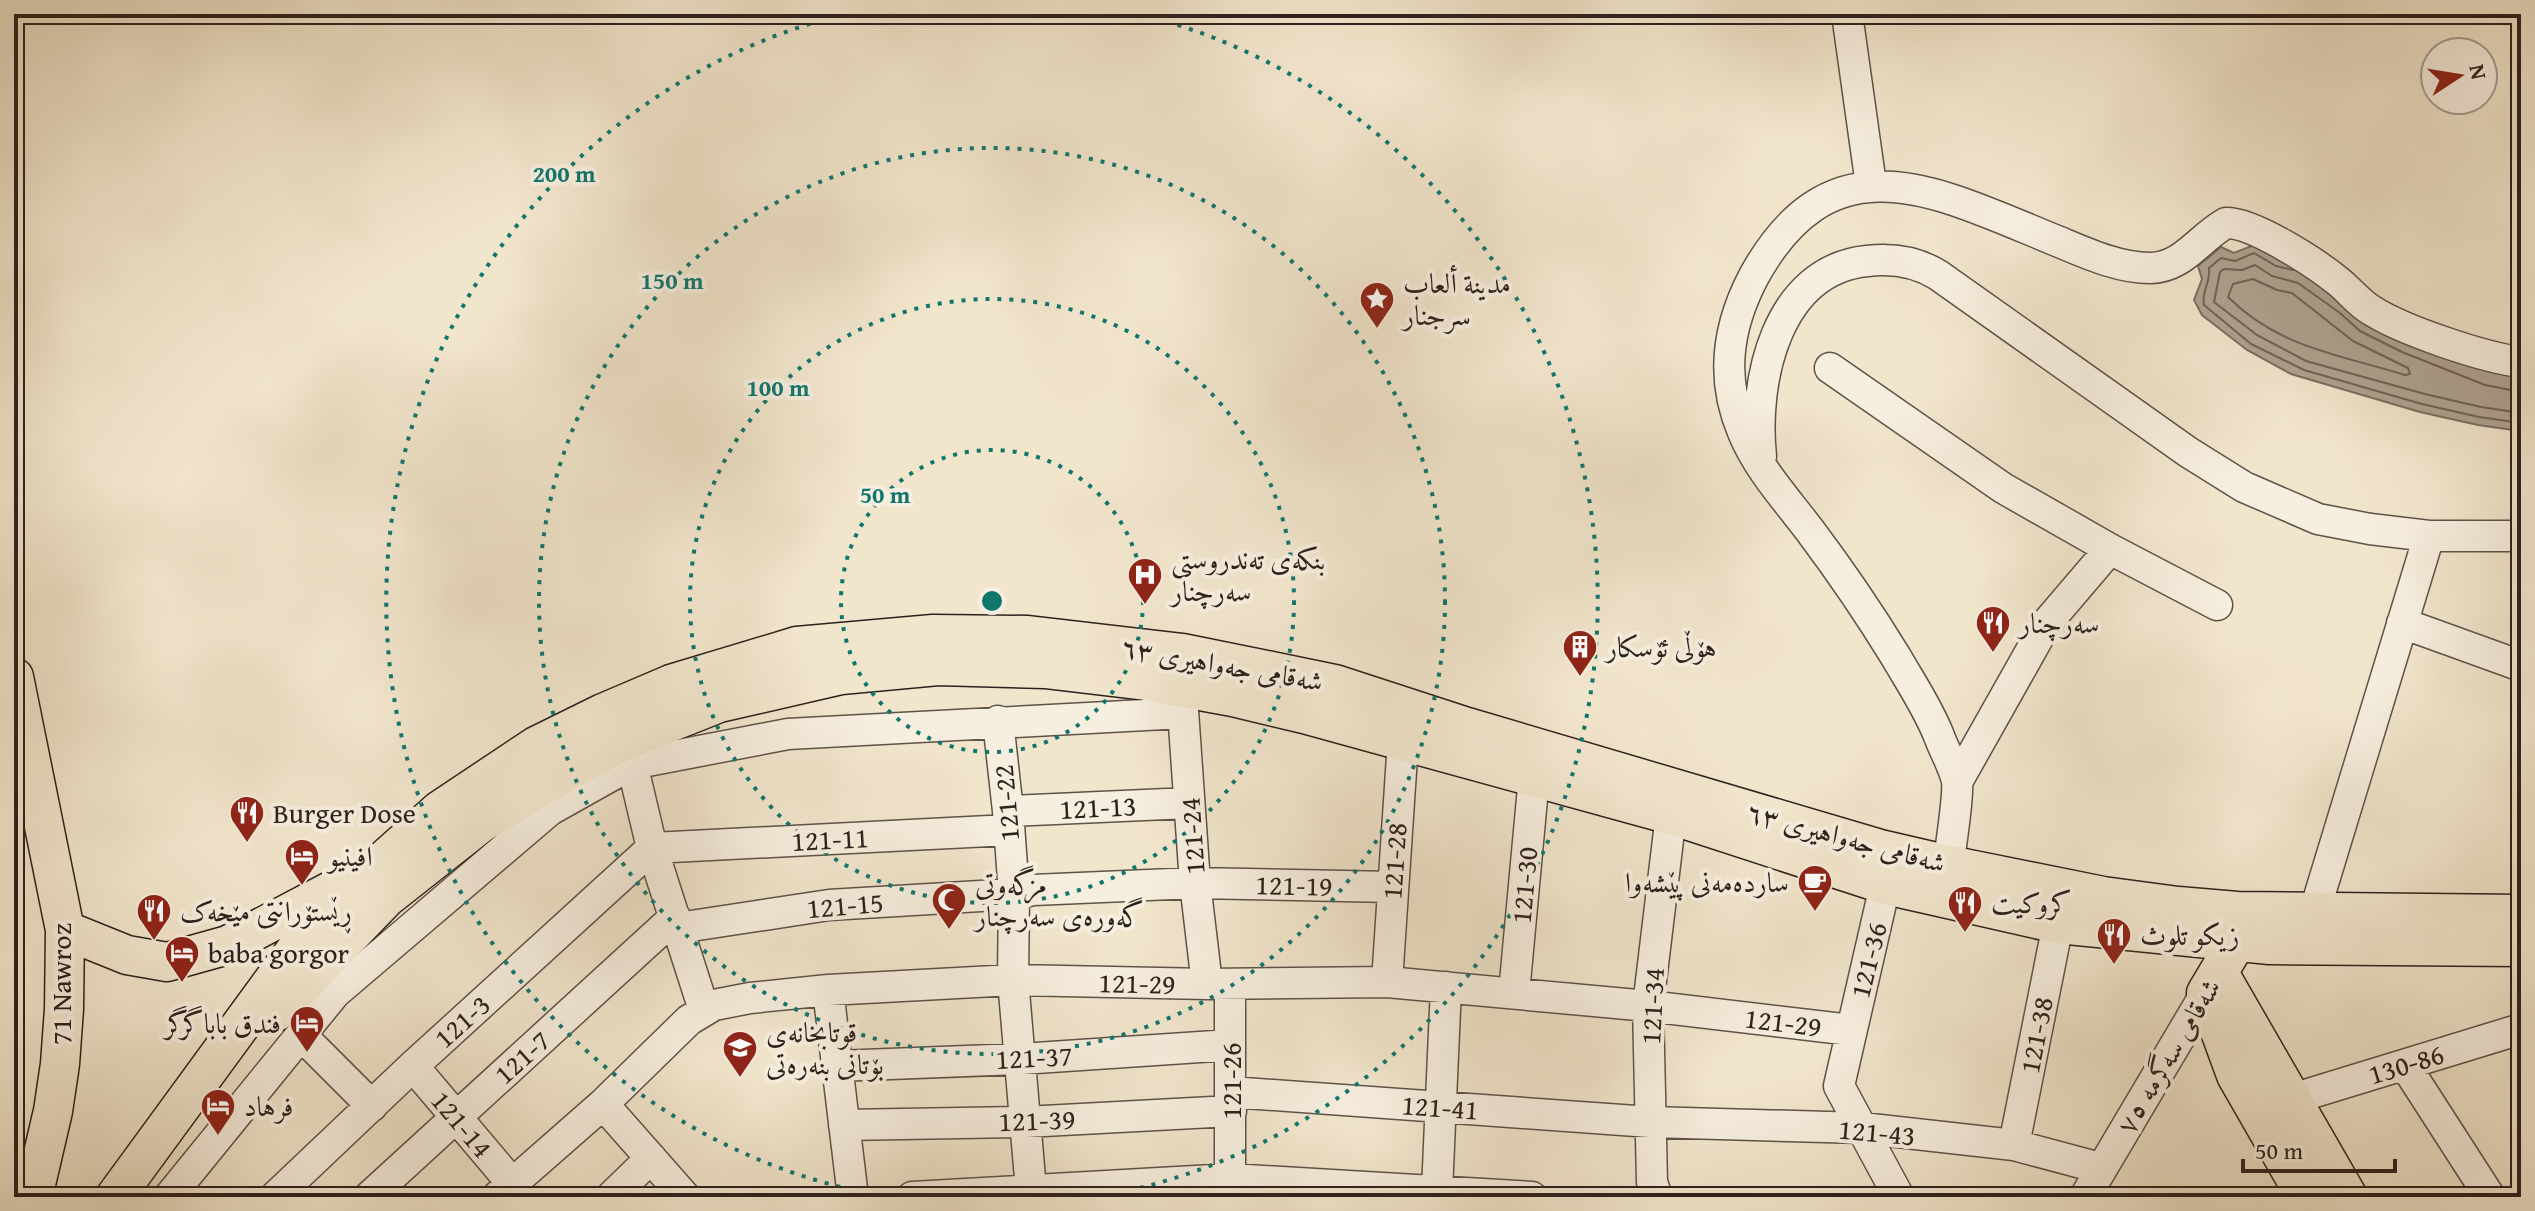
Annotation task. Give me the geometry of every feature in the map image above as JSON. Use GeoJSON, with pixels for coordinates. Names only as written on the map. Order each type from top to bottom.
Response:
{"type":"FeatureCollection","features":[{"type":"Feature","properties":{"kind":"main road","name":"شەقامی جەواهیری ٦٣"},"geometry":{"type":"LineString","coordinates":[[115,1197],[303,940],[375,868],[440,810],[536,746],[603,713],[671,684],[797,646],[933,634],[1028,635],[1183,653],[1335,684],[1634,778],[2058,924],[2224,955],[2338,948],[2521,947]]}},
{"type":"Feature","properties":{"kind":"main road","name":"شەقامی جەواهیری ٦٣"},"geometry":{"type":"LineString","coordinates":[[138,1197],[269,1021],[386,898],[481,823],[567,771],[629,752],[719,703],[855,674],[938,666],[1045,669],[1182,700],[1304,714],[1671,815],[1889,868],[1949,865],[2103,896],[2178,906],[2224,955]]}},
{"type":"Feature","properties":{"kind":"main road","name":"71 Nawroz"},"geometry":{"type":"LineString","coordinates":[[14,677],[65,930],[60,1064],[53,1111],[33,1197]]}},
{"type":"Feature","properties":{"kind":"main road"},"geometry":{"type":"LineString","coordinates":[[65,930],[127,955],[167,962],[228,945],[375,868]]}},
{"type":"Feature","properties":{"kind":"main road","name":"شەقامی جەواهیری ٦٣"},"geometry":{"type":"LineString","coordinates":[[2224,955],[2315,910],[2521,914]]}},
{"type":"Feature","properties":{"kind":"main road"},"geometry":{"type":"LineString","coordinates":[[2224,955],[2292,1099],[2347,1197]]}},
{"type":"Feature","properties":{"kind":"main road"},"geometry":{"type":"LineString","coordinates":[[2224,955],[2236,1075],[2306,1197]]}},
{"type":"Feature","properties":{"kind":"street"},"geometry":{"type":"LineString","coordinates":[[1847,14],[1871,185]]}},
{"type":"Feature","properties":{"kind":"street"},"geometry":{"type":"LineString","coordinates":[[1957,782],[1929,712],[1856,592],[1762,466],[1744,436],[1729,387],[1727,363],[1742,300],[1776,240],[1802,215],[1832,195],[1871,185],[1905,188],[1934,195],[2114,263],[2150,268],[2180,259],[2226,223],[2240,224],[2316,265],[2373,312],[2469,349],[2521,362]]}},
{"type":"Feature","properties":{"kind":"street"},"geometry":{"type":"LineString","coordinates":[[1762,466],[1758,434],[1759,402],[1764,373],[1785,317],[1813,283],[1828,273],[1847,264],[1889,260],[1918,266],[1938,275],[2188,452],[2244,487],[2318,519],[2370,529],[2429,536],[2521,536]]}},
{"type":"Feature","properties":{"kind":"street"},"geometry":{"type":"LineString","coordinates":[[1830,368],[2003,488],[2217,605]]}},
{"type":"Feature","properties":{"kind":"street"},"geometry":{"type":"LineString","coordinates":[[2315,910],[2429,536]]}},
{"type":"Feature","properties":{"kind":"street"},"geometry":{"type":"LineString","coordinates":[[1949,865],[1957,782],[2046,624],[2110,549]]}},
{"type":"Feature","properties":{"kind":"street"},"geometry":{"type":"LineString","coordinates":[[2402,623],[2521,666]]}},
{"type":"Feature","properties":{"kind":"street"},"geometry":{"type":"LineString","coordinates":[[169,1197],[335,993],[550,810],[629,752],[788,734],[998,721],[1182,700]]}},
{"type":"Feature","properties":{"kind":"street","name":"121-24"},"geometry":{"type":"LineString","coordinates":[[1182,700],[1195,883],[1219,984]]}},
{"type":"Feature","properties":{"kind":"street","name":"121-22"},"geometry":{"type":"LineString","coordinates":[[998,721],[1014,894],[1013,980],[1031,1190]]}},
{"type":"Feature","properties":{"kind":"street","name":"121-28"},"geometry":{"type":"LineString","coordinates":[[1387,982],[1403,741]]}},
{"type":"Feature","properties":{"kind":"street"},"geometry":{"type":"LineString","coordinates":[[629,752],[652,848],[704,1010]]}},
{"type":"Feature","properties":{"kind":"street","name":"121-30"},"geometry":{"type":"LineString","coordinates":[[1514,993],[1534,777]]}},
{"type":"Feature","properties":{"kind":"street","name":"121-13"},"geometry":{"type":"LineString","coordinates":[[1008,820],[1189,803]]}},
{"type":"Feature","properties":{"kind":"street","name":"121-34"},"geometry":{"type":"LineString","coordinates":[[1657,1197],[1652,1182],[1648,1006],[1671,815]]}},
{"type":"Feature","properties":{"kind":"street","name":"121-11"},"geometry":{"type":"LineString","coordinates":[[652,848],[1008,820]]}},
{"type":"Feature","properties":{"kind":"street","name":"121-3"},"geometry":{"type":"LineString","coordinates":[[275,1197],[652,848]]}},
{"type":"Feature","properties":{"kind":"street","name":"121-36"},"geometry":{"type":"LineString","coordinates":[[1889,868],[1839,1086],[1899,1197]]}},
{"type":"Feature","properties":{"kind":"street","name":"121-19"},"geometry":{"type":"LineString","coordinates":[[1014,894],[1033,890],[1195,883],[1392,887]]}},
{"type":"Feature","properties":{"kind":"street","name":"121-15"},"geometry":{"type":"LineString","coordinates":[[676,923],[829,905],[1014,894]]}},
{"type":"Feature","properties":{"kind":"street","name":"121-7"},"geometry":{"type":"LineString","coordinates":[[369,1197],[676,923]]}},
{"type":"Feature","properties":{"kind":"street","name":"121-38"},"geometry":{"type":"LineString","coordinates":[[2014,1145],[2058,924]]}},
{"type":"Feature","properties":{"kind":"street","name":"شەقامی سەگرمە ٧٥"},"geometry":{"type":"LineString","coordinates":[[2085,1197],[2224,955]]}},
{"type":"Feature","properties":{"kind":"street","name":"121-29"},"geometry":{"type":"LineString","coordinates":[[504,1190],[603,1104],[676,1031],[704,1010],[730,1000],[828,990],[1013,980],[1219,984],[1387,982],[1648,1006],[1851,1030]]}},
{"type":"Feature","properties":{"kind":"street","name":"121-26"},"geometry":{"type":"LineString","coordinates":[[1219,984],[1230,1045],[1231,1188]]}},
{"type":"Feature","properties":{"kind":"street"},"geometry":{"type":"LineString","coordinates":[[1437,1191],[1446,987]]}},
{"type":"Feature","properties":{"kind":"street"},"geometry":{"type":"LineString","coordinates":[[828,990],[853,1197]]}},
{"type":"Feature","properties":{"kind":"street","name":"130-86"},"geometry":{"type":"LineString","coordinates":[[2292,1099],[2521,1029]]}},
{"type":"Feature","properties":{"kind":"street"},"geometry":{"type":"LineString","coordinates":[[301,1035],[372,1106]]}},
{"type":"Feature","properties":{"kind":"street","name":"121-37"},"geometry":{"type":"LineString","coordinates":[[837,1066],[1021,1059],[1230,1045]]}},
{"type":"Feature","properties":{"kind":"street"},"geometry":{"type":"LineString","coordinates":[[2405,1065],[2490,1197]]}},
{"type":"Feature","properties":{"kind":"street","name":"121-14"},"geometry":{"type":"LineString","coordinates":[[413,1066],[457,1116],[504,1190]]}},
{"type":"Feature","properties":{"kind":"street","name":"121-41"},"geometry":{"type":"LineString","coordinates":[[1231,1101],[1440,1107],[1650,1122]]}},
{"type":"Feature","properties":{"kind":"street","name":"121-39"},"geometry":{"type":"LineString","coordinates":[[844,1125],[1025,1122],[1231,1101]]}},
{"type":"Feature","properties":{"kind":"street"},"geometry":{"type":"LineString","coordinates":[[603,1104],[685,1197]]}},
{"type":"Feature","properties":{"kind":"street","name":"121-43"},"geometry":{"type":"LineString","coordinates":[[1650,1122],[1862,1128],[2014,1145],[2100,1168]]}},
{"type":"Feature","properties":{"kind":"street"},"geometry":{"type":"LineString","coordinates":[[611,1197],[651,1158]]}},
{"type":"Feature","properties":{"kind":"street"},"geometry":{"type":"LineString","coordinates":[[912,1197],[1031,1190],[1231,1188],[1437,1191],[1532,1197]]}},
{"type":"Feature","properties":{"kind":"water"},"geometry":{"type":"Polygon","coordinates":[[[2254,245],[2521,375],[2521,431],[2420,412],[2291,374],[2247,350],[2202,315],[2194,300],[2202,279],[2198,266],[2221,247],[2234,253],[2254,245]]]}},
{"type":"Feature","properties":{"kind":"place","name":"مدينة ألعاب سرجنار"},"geometry":{"type":"Point","coordinates":[1377,330]}},
{"type":"Feature","properties":{"kind":"place","name":"بنکەی تەندروستی سەرچنار"},"geometry":{"type":"Point","coordinates":[1145,606]}},
{"type":"Feature","properties":{"kind":"place","name":"سەرچنار"},"geometry":{"type":"Point","coordinates":[1993,654]}},
{"type":"Feature","properties":{"kind":"place","name":"هۆڵی ئۆسکار"},"geometry":{"type":"Point","coordinates":[1580,678]}},
{"type":"Feature","properties":{"kind":"place","name":"Burger Dose"},"geometry":{"type":"Point","coordinates":[247,844]}},
{"type":"Feature","properties":{"kind":"place","name":"افينيو"},"geometry":{"type":"Point","coordinates":[302,887]}},
{"type":"Feature","properties":{"kind":"place","name":"ساردەمەنی پێشەوا"},"geometry":{"type":"Point","coordinates":[1815,913]}},
{"type":"Feature","properties":{"kind":"place","name":"مزگەوتی گەورەی سەرچنار"},"geometry":{"type":"Point","coordinates":[949,931]}},
{"type":"Feature","properties":{"kind":"place","name":"كروكيت"},"geometry":{"type":"Point","coordinates":[1965,934]}},
{"type":"Feature","properties":{"kind":"place","name":"ڕێستۆرانتی مێخەک"},"geometry":{"type":"Point","coordinates":[154,942]}},
{"type":"Feature","properties":{"kind":"place","name":"زيكو تلوث"},"geometry":{"type":"Point","coordinates":[2114,966]}},
{"type":"Feature","properties":{"kind":"place","name":"baba gorgor"},"geometry":{"type":"Point","coordinates":[182,984]}},
{"type":"Feature","properties":{"kind":"place","name":"فندق باباگرگر"},"geometry":{"type":"Point","coordinates":[307,1054]}},
{"type":"Feature","properties":{"kind":"place","name":"قوتابخانەی بۆتانی بنەرەتی"},"geometry":{"type":"Point","coordinates":[740,1079]}},
{"type":"Feature","properties":{"kind":"place","name":"فرهاد"},"geometry":{"type":"Point","coordinates":[218,1137]}}]}
